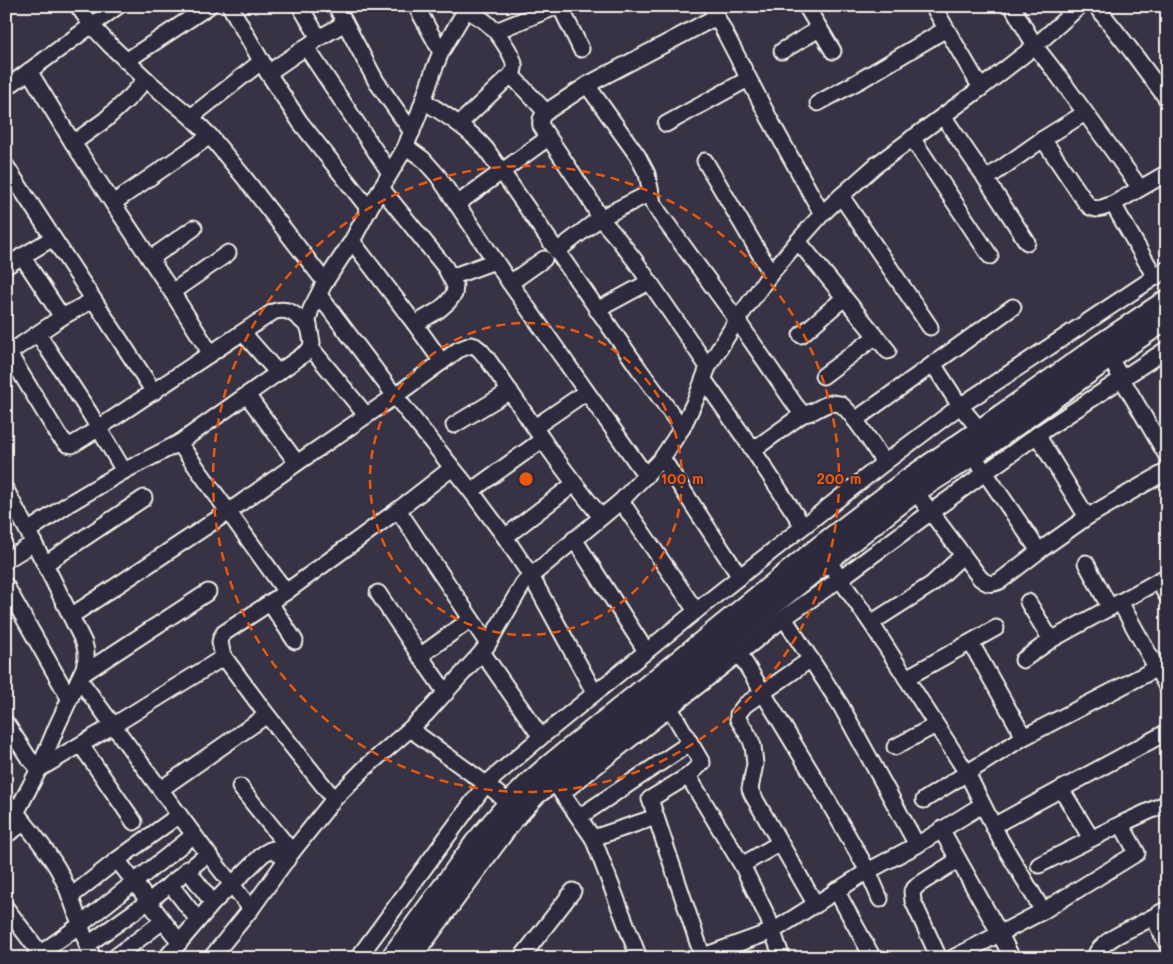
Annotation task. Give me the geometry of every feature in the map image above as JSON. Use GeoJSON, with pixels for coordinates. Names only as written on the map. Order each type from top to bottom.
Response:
{"type":"FeatureCollection","features":[{"type":"Feature","properties":{"kind":"main road"},"geometry":{"type":"LineString","coordinates":[[911,486],[973,455],[1167,300]]}},
{"type":"Feature","properties":{"kind":"main road"},"geometry":{"type":"LineString","coordinates":[[399,957],[517,814],[536,794],[824,553],[980,430],[1105,351],[1167,319]]}},
{"type":"Feature","properties":{"kind":"main road"},"geometry":{"type":"LineString","coordinates":[[399,957],[475,843],[509,803],[530,782],[554,780]]}},
{"type":"Feature","properties":{"kind":"street"},"geometry":{"type":"LineString","coordinates":[[78,6],[92,26],[126,61],[191,118],[232,161],[395,396],[471,491],[531,576],[594,692]]}},
{"type":"Feature","properties":{"kind":"street"},"geometry":{"type":"LineString","coordinates":[[8,82],[29,71],[118,6]]}},
{"type":"Feature","properties":{"kind":"street"},"geometry":{"type":"LineString","coordinates":[[126,61],[209,6]]}},
{"type":"Feature","properties":{"kind":"street"},"geometry":{"type":"LineString","coordinates":[[230,6],[265,67],[300,122],[369,209]]}},
{"type":"Feature","properties":{"kind":"street"},"geometry":{"type":"LineString","coordinates":[[300,6],[313,43],[390,172]]}},
{"type":"Feature","properties":{"kind":"street"},"geometry":{"type":"LineString","coordinates":[[336,6],[376,81],[412,132]]}},
{"type":"Feature","properties":{"kind":"street"},"geometry":{"type":"LineString","coordinates":[[416,6],[441,52]]}},
{"type":"Feature","properties":{"kind":"street"},"geometry":{"type":"LineString","coordinates":[[496,32],[559,6],[581,49]]}},
{"type":"Feature","properties":{"kind":"street"},"geometry":{"type":"LineString","coordinates":[[806,6],[833,51]]}},
{"type":"Feature","properties":{"kind":"street"},"geometry":{"type":"LineString","coordinates":[[933,6],[981,88]]}},
{"type":"Feature","properties":{"kind":"street"},"geometry":{"type":"LineString","coordinates":[[1012,6],[1035,46],[1140,188]]}},
{"type":"Feature","properties":{"kind":"street"},"geometry":{"type":"LineString","coordinates":[[211,958],[251,909],[334,799],[365,768],[410,729],[485,648],[523,584],[621,501],[662,458],[682,428],[706,374],[737,320],[771,273],[822,214],[876,165],[1035,46],[1080,6]]}},
{"type":"Feature","properties":{"kind":"street"},"geometry":{"type":"LineString","coordinates":[[1096,6],[1167,100]]}},
{"type":"Feature","properties":{"kind":"street"},"geometry":{"type":"LineString","coordinates":[[6,560],[70,503],[124,471],[179,443],[302,357],[311,348],[312,343],[308,320],[311,309],[405,148],[441,52],[467,8],[489,24],[496,32],[515,65],[511,75],[459,124]]}},
{"type":"Feature","properties":{"kind":"street"},"geometry":{"type":"LineString","coordinates":[[803,526],[753,450],[649,282],[619,240],[600,218],[589,198],[548,138],[540,121],[546,112],[587,85],[714,11],[748,79],[822,214]]}},
{"type":"Feature","properties":{"kind":"street"},"geometry":{"type":"LineString","coordinates":[[191,118],[265,67],[313,43],[346,23]]}},
{"type":"Feature","properties":{"kind":"street"},"geometry":{"type":"LineString","coordinates":[[782,51],[819,29]]}},
{"type":"Feature","properties":{"kind":"street"},"geometry":{"type":"LineString","coordinates":[[818,103],[946,29]]}},
{"type":"Feature","properties":{"kind":"street"},"geometry":{"type":"LineString","coordinates":[[29,71],[73,143],[211,354]]}},
{"type":"Feature","properties":{"kind":"street"},"geometry":{"type":"LineString","coordinates":[[511,75],[546,112]]}},
{"type":"Feature","properties":{"kind":"street"},"geometry":{"type":"LineString","coordinates":[[73,143],[110,116],[146,79]]}},
{"type":"Feature","properties":{"kind":"street"},"geometry":{"type":"LineString","coordinates":[[666,124],[748,79]]}},
{"type":"Feature","properties":{"kind":"street"},"geometry":{"type":"LineString","coordinates":[[587,85],[637,155],[647,174],[653,203],[660,214],[737,320],[796,406],[804,414]]}},
{"type":"Feature","properties":{"kind":"street"},"geometry":{"type":"LineString","coordinates":[[424,101],[477,138],[649,384],[682,428]]}},
{"type":"Feature","properties":{"kind":"street"},"geometry":{"type":"LineString","coordinates":[[986,179],[1043,139],[1085,113]]}},
{"type":"Feature","properties":{"kind":"street"},"geometry":{"type":"LineString","coordinates":[[943,116],[1027,242]]}},
{"type":"Feature","properties":{"kind":"street"},"geometry":{"type":"LineString","coordinates":[[113,203],[210,136]]}},
{"type":"Feature","properties":{"kind":"street"},"geometry":{"type":"LineString","coordinates":[[456,204],[548,138]]}},
{"type":"Feature","properties":{"kind":"street"},"geometry":{"type":"LineString","coordinates":[[912,138],[990,256]]}},
{"type":"Feature","properties":{"kind":"street"},"geometry":{"type":"LineString","coordinates":[[1043,139],[1086,204],[1090,207],[1102,208],[1113,204],[1140,188],[1166,176]]}},
{"type":"Feature","properties":{"kind":"street"},"geometry":{"type":"LineString","coordinates":[[405,148],[418,155],[431,167],[646,476]]}},
{"type":"Feature","properties":{"kind":"street"},"geometry":{"type":"LineString","coordinates":[[705,161],[771,273]]}},
{"type":"Feature","properties":{"kind":"street"},"geometry":{"type":"LineString","coordinates":[[6,166],[12,185],[53,238],[154,392]]}},
{"type":"Feature","properties":{"kind":"street"},"geometry":{"type":"LineString","coordinates":[[381,188],[445,267],[455,286],[454,294],[448,302],[439,310],[415,324]]}},
{"type":"Feature","properties":{"kind":"street"},"geometry":{"type":"LineString","coordinates":[[557,251],[600,218],[650,193]]}},
{"type":"Feature","properties":{"kind":"street"},"geometry":{"type":"LineString","coordinates":[[841,196],[930,328]]}},
{"type":"Feature","properties":{"kind":"street"},"geometry":{"type":"LineString","coordinates":[[358,958],[486,784],[541,736],[803,526],[960,406],[1161,273],[1113,204]]}},
{"type":"Feature","properties":{"kind":"street"},"geometry":{"type":"LineString","coordinates":[[150,259],[194,228]]}},
{"type":"Feature","properties":{"kind":"street"},"geometry":{"type":"LineString","coordinates":[[6,266],[53,238]]}},
{"type":"Feature","properties":{"kind":"street"},"geometry":{"type":"LineString","coordinates":[[352,241],[442,362]]}},
{"type":"Feature","properties":{"kind":"street"},"geometry":{"type":"LineString","coordinates":[[798,241],[888,352]]}},
{"type":"Feature","properties":{"kind":"street"},"geometry":{"type":"LineString","coordinates":[[172,292],[228,253]]}},
{"type":"Feature","properties":{"kind":"street"},"geometry":{"type":"LineString","coordinates":[[22,256],[62,317]]}},
{"type":"Feature","properties":{"kind":"street"},"geometry":{"type":"LineString","coordinates":[[510,283],[544,259]]}},
{"type":"Feature","properties":{"kind":"street"},"geometry":{"type":"LineString","coordinates":[[451,277],[495,261]]}},
{"type":"Feature","properties":{"kind":"street"},"geometry":{"type":"LineString","coordinates":[[597,310],[649,282]]}},
{"type":"Feature","properties":{"kind":"street"},"geometry":{"type":"LineString","coordinates":[[801,335],[844,298]]}},
{"type":"Feature","properties":{"kind":"street"},"geometry":{"type":"LineString","coordinates":[[93,300],[62,317],[7,353],[59,436],[67,444],[78,442],[263,318],[280,310],[289,311],[309,327]]}},
{"type":"Feature","properties":{"kind":"street"},"geometry":{"type":"LineString","coordinates":[[855,420],[1013,307]]}},
{"type":"Feature","properties":{"kind":"street"},"geometry":{"type":"LineString","coordinates":[[243,333],[278,373]]}},
{"type":"Feature","properties":{"kind":"street"},"geometry":{"type":"LineString","coordinates":[[38,334],[124,471]]}},
{"type":"Feature","properties":{"kind":"street"},"geometry":{"type":"LineString","coordinates":[[823,376],[875,337]]}},
{"type":"Feature","properties":{"kind":"street"},"geometry":{"type":"LineString","coordinates":[[71,616],[228,512],[458,350],[471,345],[475,346],[486,358],[574,484],[601,517]]}},
{"type":"Feature","properties":{"kind":"street"},"geometry":{"type":"LineString","coordinates":[[311,348],[366,415]]}},
{"type":"Feature","properties":{"kind":"street"},"geometry":{"type":"LineString","coordinates":[[638,958],[593,838],[554,780],[670,708],[784,618],[1037,435],[1167,349]]}},
{"type":"Feature","properties":{"kind":"street"},"geometry":{"type":"LineString","coordinates":[[1105,351],[1167,456]]}},
{"type":"Feature","properties":{"kind":"street"},"geometry":{"type":"LineString","coordinates":[[933,364],[960,406],[980,430]]}},
{"type":"Feature","properties":{"kind":"street"},"geometry":{"type":"LineString","coordinates":[[454,425],[510,391]]}},
{"type":"Feature","properties":{"kind":"street"},"geometry":{"type":"LineString","coordinates":[[471,491],[586,392]]}},
{"type":"Feature","properties":{"kind":"street"},"geometry":{"type":"LineString","coordinates":[[247,395],[297,463]]}},
{"type":"Feature","properties":{"kind":"street"},"geometry":{"type":"LineString","coordinates":[[753,450],[804,414],[834,403],[840,404],[846,409],[884,463]]}},
{"type":"Feature","properties":{"kind":"street"},"geometry":{"type":"LineString","coordinates":[[1037,435],[1087,517]]}},
{"type":"Feature","properties":{"kind":"street"},"geometry":{"type":"LineString","coordinates":[[179,443],[286,592]]}},
{"type":"Feature","properties":{"kind":"street"},"geometry":{"type":"LineString","coordinates":[[973,455],[1039,551]]}},
{"type":"Feature","properties":{"kind":"street"},"geometry":{"type":"LineString","coordinates":[[662,458],[740,576]]}},
{"type":"Feature","properties":{"kind":"street"},"geometry":{"type":"LineString","coordinates":[[334,799],[267,715],[224,657],[220,642],[221,638],[224,633],[286,592],[452,468]]}},
{"type":"Feature","properties":{"kind":"street"},"geometry":{"type":"LineString","coordinates":[[911,486],[980,578],[984,582],[994,584],[1087,517],[1167,470]]}},
{"type":"Feature","properties":{"kind":"street"},"geometry":{"type":"LineString","coordinates":[[505,538],[574,484]]}},
{"type":"Feature","properties":{"kind":"street"},"geometry":{"type":"LineString","coordinates":[[6,490],[71,616],[86,651],[86,659],[80,677],[69,698],[20,818],[6,835]]}},
{"type":"Feature","properties":{"kind":"street"},"geometry":{"type":"LineString","coordinates":[[45,564],[144,498]]}},
{"type":"Feature","properties":{"kind":"street"},"geometry":{"type":"LineString","coordinates":[[621,501],[696,611]]}},
{"type":"Feature","properties":{"kind":"street"},"geometry":{"type":"LineString","coordinates":[[398,510],[471,619],[485,648],[541,736]]}},
{"type":"Feature","properties":{"kind":"street"},"geometry":{"type":"LineString","coordinates":[[574,539],[646,651]]}},
{"type":"Feature","properties":{"kind":"street"},"geometry":{"type":"LineString","coordinates":[[824,553],[967,773],[993,826],[1043,911]]}},
{"type":"Feature","properties":{"kind":"street"},"geometry":{"type":"LineString","coordinates":[[871,623],[932,584],[963,555]]}},
{"type":"Feature","properties":{"kind":"street"},"geometry":{"type":"LineString","coordinates":[[1086,563],[1115,605],[1161,665],[1167,687]]}},
{"type":"Feature","properties":{"kind":"street"},"geometry":{"type":"LineString","coordinates":[[1023,660],[1051,640],[1162,579],[1167,596]]}},
{"type":"Feature","properties":{"kind":"street"},"geometry":{"type":"LineString","coordinates":[[6,586],[69,698]]}},
{"type":"Feature","properties":{"kind":"street"},"geometry":{"type":"LineString","coordinates":[[80,677],[208,592]]}},
{"type":"Feature","properties":{"kind":"street"},"geometry":{"type":"LineString","coordinates":[[378,593],[446,692]]}},
{"type":"Feature","properties":{"kind":"street"},"geometry":{"type":"LineString","coordinates":[[1028,602],[1051,640]]}},
{"type":"Feature","properties":{"kind":"street"},"geometry":{"type":"LineString","coordinates":[[270,603],[295,641]]}},
{"type":"Feature","properties":{"kind":"street"},"geometry":{"type":"LineString","coordinates":[[784,618],[841,706],[917,845]]}},
{"type":"Feature","properties":{"kind":"street"},"geometry":{"type":"LineString","coordinates":[[420,656],[471,619]]}},
{"type":"Feature","properties":{"kind":"street"},"geometry":{"type":"LineString","coordinates":[[906,678],[996,628]]}},
{"type":"Feature","properties":{"kind":"street"},"geometry":{"type":"LineString","coordinates":[[971,643],[1024,738]]}},
{"type":"Feature","properties":{"kind":"street"},"geometry":{"type":"LineString","coordinates":[[739,653],[792,739],[868,871],[880,899]]}},
{"type":"Feature","properties":{"kind":"street"},"geometry":{"type":"LineString","coordinates":[[39,769],[224,657]]}},
{"type":"Feature","properties":{"kind":"street"},"geometry":{"type":"LineString","coordinates":[[811,659],[741,709],[738,718],[753,746],[755,764],[750,789],[752,794],[816,904]]}},
{"type":"Feature","properties":{"kind":"street"},"geometry":{"type":"LineString","coordinates":[[924,800],[1024,738],[1161,665]]}},
{"type":"Feature","properties":{"kind":"street"},"geometry":{"type":"LineString","coordinates":[[80,677],[179,815],[251,909]]}},
{"type":"Feature","properties":{"kind":"street"},"geometry":{"type":"LineString","coordinates":[[670,708],[702,763],[688,776],[650,799],[701,957],[773,931],[836,890],[917,845],[982,805]]}},
{"type":"Feature","properties":{"kind":"street"},"geometry":{"type":"LineString","coordinates":[[161,789],[267,715]]}},
{"type":"Feature","properties":{"kind":"street"},"geometry":{"type":"LineString","coordinates":[[6,724],[28,757],[39,769]]}},
{"type":"Feature","properties":{"kind":"street"},"geometry":{"type":"LineString","coordinates":[[895,747],[936,725]]}},
{"type":"Feature","properties":{"kind":"street"},"geometry":{"type":"LineString","coordinates":[[410,729],[509,803]]}},
{"type":"Feature","properties":{"kind":"street"},"geometry":{"type":"LineString","coordinates":[[993,826],[1167,732]]}},
{"type":"Feature","properties":{"kind":"street"},"geometry":{"type":"LineString","coordinates":[[579,816],[690,743]]}},
{"type":"Feature","properties":{"kind":"street"},"geometry":{"type":"LineString","coordinates":[[81,745],[134,822]]}},
{"type":"Feature","properties":{"kind":"street"},"geometry":{"type":"LineString","coordinates":[[688,776],[742,865],[768,918],[782,958]]}},
{"type":"Feature","properties":{"kind":"street"},"geometry":{"type":"LineString","coordinates":[[240,787],[290,856]]}},
{"type":"Feature","properties":{"kind":"street"},"geometry":{"type":"LineString","coordinates":[[1061,789],[1091,838]]}},
{"type":"Feature","properties":{"kind":"street"},"geometry":{"type":"LineString","coordinates":[[6,800],[50,856],[60,873],[90,952],[187,869],[208,854]]}},
{"type":"Feature","properties":{"kind":"street"},"geometry":{"type":"LineString","coordinates":[[1039,865],[1091,838],[1167,803]]}},
{"type":"Feature","properties":{"kind":"street"},"geometry":{"type":"LineString","coordinates":[[70,896],[179,815]]}},
{"type":"Feature","properties":{"kind":"street"},"geometry":{"type":"LineString","coordinates":[[593,838],[656,817]]}},
{"type":"Feature","properties":{"kind":"street"},"geometry":{"type":"LineString","coordinates":[[954,958],[1043,911],[1137,853],[1120,824]]}},
{"type":"Feature","properties":{"kind":"street"},"geometry":{"type":"LineString","coordinates":[[941,830],[1012,958]]}},
{"type":"Feature","properties":{"kind":"street"},"geometry":{"type":"LineString","coordinates":[[6,908],[37,955],[80,925],[194,835]]}},
{"type":"Feature","properties":{"kind":"street"},"geometry":{"type":"LineString","coordinates":[[742,865],[780,843]]}},
{"type":"Feature","properties":{"kind":"street"},"geometry":{"type":"LineString","coordinates":[[166,958],[213,903],[263,854],[270,850],[290,856]]}},
{"type":"Feature","properties":{"kind":"street"},"geometry":{"type":"LineString","coordinates":[[117,860],[180,942]]}},
{"type":"Feature","properties":{"kind":"street"},"geometry":{"type":"LineString","coordinates":[[939,958],[913,900],[912,891],[918,885],[958,860]]}},
{"type":"Feature","properties":{"kind":"street"},"geometry":{"type":"LineString","coordinates":[[187,869],[213,903]]}},
{"type":"Feature","properties":{"kind":"street"},"geometry":{"type":"LineString","coordinates":[[170,884],[198,920]]}},
{"type":"Feature","properties":{"kind":"street"},"geometry":{"type":"LineString","coordinates":[[836,890],[872,958]]}},
{"type":"Feature","properties":{"kind":"street"},"geometry":{"type":"LineString","coordinates":[[521,958],[573,891]]}},
{"type":"Feature","properties":{"kind":"street"},"geometry":{"type":"LineString","coordinates":[[1097,958],[1097,952],[1109,940],[1167,909]]}},
{"type":"Feature","properties":{"kind":"street"},"geometry":{"type":"LineString","coordinates":[[1153,917],[1167,944]]}},
{"type":"Feature","properties":{"kind":"street"},"geometry":{"type":"LineString","coordinates":[[114,958],[163,922]]}}]}
